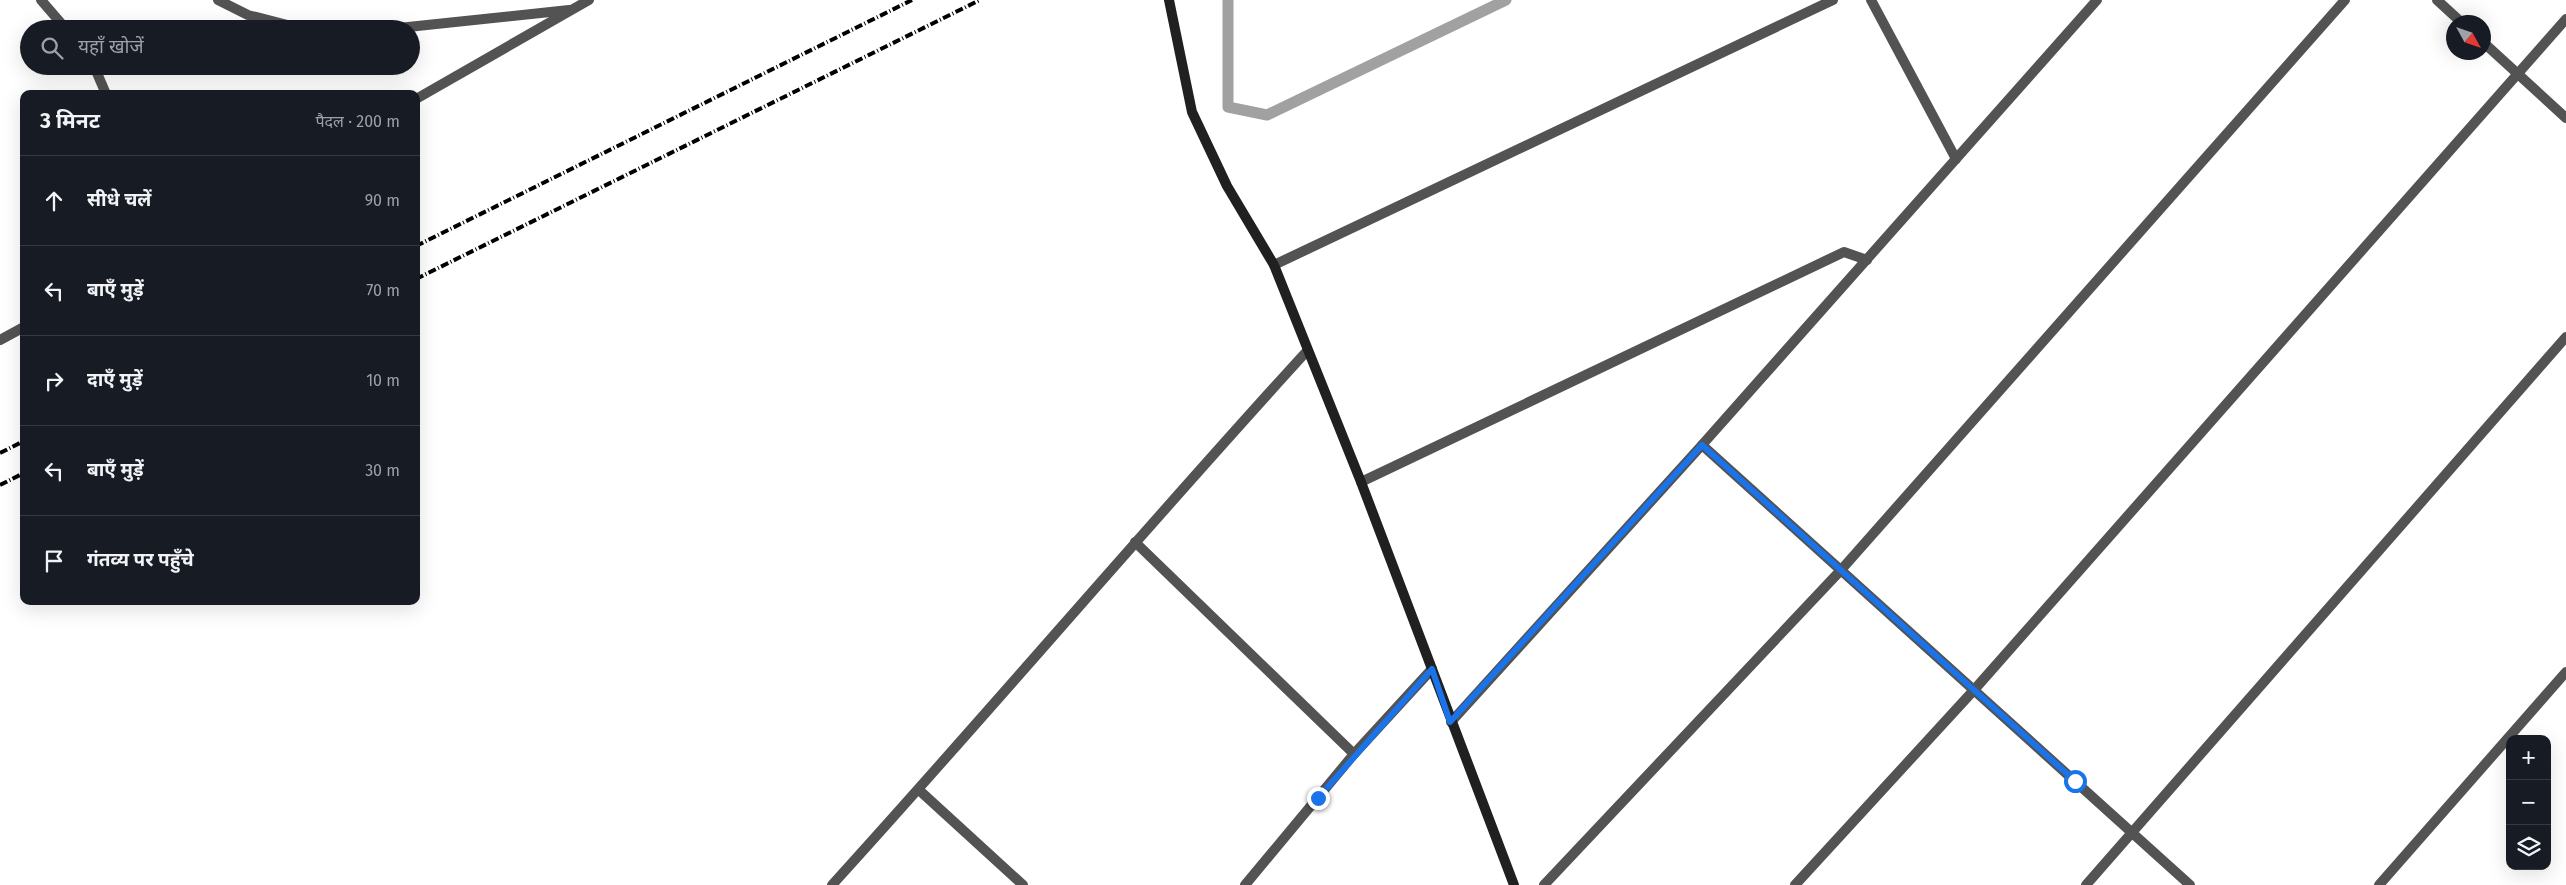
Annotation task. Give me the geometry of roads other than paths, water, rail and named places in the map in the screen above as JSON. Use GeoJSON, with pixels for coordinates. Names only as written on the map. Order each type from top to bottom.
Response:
{"type":"FeatureCollection","features":[{"type":"Feature","properties":{"kind":"street"},"geometry":{"type":"LineString","coordinates":[[41,0],[58,20]]}},
{"type":"Feature","properties":{"kind":"street"},"geometry":{"type":"LineString","coordinates":[[218,0],[248,15],[267,20]]}},
{"type":"Feature","properties":{"kind":"street"},"geometry":{"type":"LineString","coordinates":[[420,97],[590,0]]}},
{"type":"Feature","properties":{"kind":"street"},"geometry":{"type":"LineString","coordinates":[[1169,0],[1192,112],[1227,186],[1274,265],[1361,482],[1432,669],[1450,722],[1514,885]]}},
{"type":"Feature","properties":{"kind":"street"},"geometry":{"type":"LineString","coordinates":[[1274,265],[1833,0]]}},
{"type":"Feature","properties":{"kind":"street"},"geometry":{"type":"LineString","coordinates":[[1871,0],[1956,159]]}},
{"type":"Feature","properties":{"kind":"street"},"geometry":{"type":"LineString","coordinates":[[1450,722],[1702,445],[2097,0]]}},
{"type":"Feature","properties":{"kind":"street"},"geometry":{"type":"LineString","coordinates":[[1544,885],[1841,570],[2345,0]]}},
{"type":"Feature","properties":{"kind":"street"},"geometry":{"type":"LineString","coordinates":[[2437,0],[2454,15]]}},
{"type":"Feature","properties":{"kind":"street"},"geometry":{"type":"LineString","coordinates":[[420,26],[573,10]]}},
{"type":"Feature","properties":{"kind":"street"},"geometry":{"type":"LineString","coordinates":[[1796,885],[1974,690],[2566,20]]}},
{"type":"Feature","properties":{"kind":"street"},"geometry":{"type":"LineString","coordinates":[[2491,49],[2566,118]]}},
{"type":"Feature","properties":{"kind":"street"},"geometry":{"type":"LineString","coordinates":[[98,75],[104,90]]}},
{"type":"Feature","properties":{"kind":"street"},"geometry":{"type":"LineString","coordinates":[[1361,482],[1844,252],[1867,260]]}},
{"type":"Feature","properties":{"kind":"street"},"geometry":{"type":"LineString","coordinates":[[0,340],[20,329]]}},
{"type":"Feature","properties":{"kind":"street"},"geometry":{"type":"LineString","coordinates":[[2086,885],[2566,337]]}},
{"type":"Feature","properties":{"kind":"street"},"geometry":{"type":"LineString","coordinates":[[832,885],[919,790],[1135,542],[1307,351]]}},
{"type":"Feature","properties":{"kind":"street"},"geometry":{"type":"LineString","coordinates":[[1702,445],[2190,885]]}},
{"type":"Feature","properties":{"kind":"street"},"geometry":{"type":"LineString","coordinates":[[1135,542],[1354,754]]}},
{"type":"Feature","properties":{"kind":"street"},"geometry":{"type":"LineString","coordinates":[[1245,885],[1354,754],[1432,669]]}},
{"type":"Feature","properties":{"kind":"street"},"geometry":{"type":"LineString","coordinates":[[2379,885],[2566,672]]}},
{"type":"Feature","properties":{"kind":"street"},"geometry":{"type":"LineString","coordinates":[[919,790],[1023,885]]}},
{"type":"Feature","properties":{"kind":"waterway"},"geometry":{"type":"LineString","coordinates":[[1228,0],[1228,107],[1267,115],[1506,0]]}},
{"type":"Feature","properties":{"kind":"railway"},"geometry":{"type":"LineString","coordinates":[[420,244],[912,0]]}},
{"type":"Feature","properties":{"kind":"railway"},"geometry":{"type":"LineString","coordinates":[[420,277],[980,0]]}},
{"type":"Feature","properties":{"kind":"railway"},"geometry":{"type":"LineString","coordinates":[[0,453],[20,443]]}},
{"type":"Feature","properties":{"kind":"railway"},"geometry":{"type":"LineString","coordinates":[[0,485],[20,475]]}}]}
